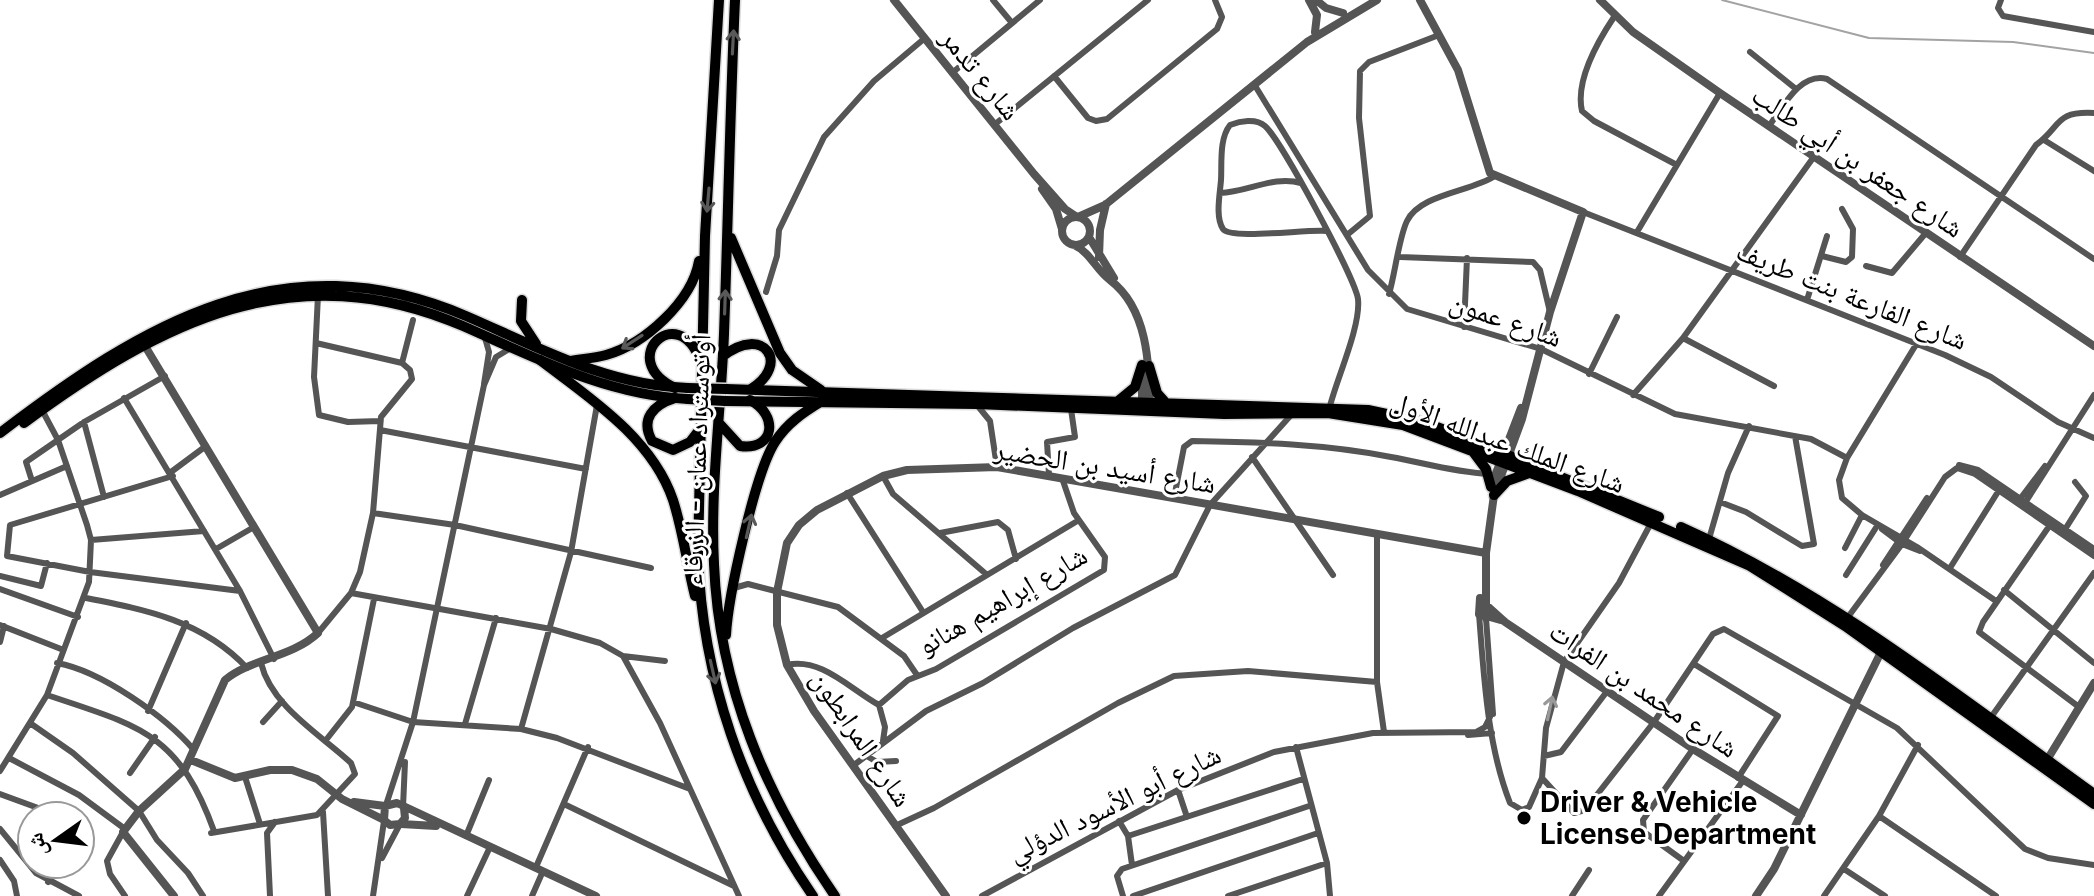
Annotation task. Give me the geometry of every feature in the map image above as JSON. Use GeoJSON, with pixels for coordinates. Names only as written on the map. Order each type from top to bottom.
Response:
{"type":"FeatureCollection","features":[{"type":"Feature","properties":{"kind":"main road","name":"أوتوستراد عمان - الزرقاء"},"geometry":{"type":"LineString","coordinates":[[719,0],[705,236],[698,555],[703,621],[718,696],[741,764],[776,835],[813,896]]}},
{"type":"Feature","properties":{"kind":"main road","name":"أوتوستراد عمان - الزرقاء"},"geometry":{"type":"LineString","coordinates":[[735,0],[729,230],[714,566],[726,657],[748,738],[781,812],[835,896]]}},
{"type":"Feature","properties":{"kind":"main road"},"geometry":{"type":"LineString","coordinates":[[726,657],[726,624],[770,450],[790,423],[822,396],[792,370],[780,353],[744,276],[729,230]]}},
{"type":"Feature","properties":{"kind":"main road"},"geometry":{"type":"LineString","coordinates":[[570,361],[606,355],[627,346],[677,305],[697,274],[705,236]]}},
{"type":"Feature","properties":{"kind":"main road"},"geometry":{"type":"LineString","coordinates":[[0,433],[54,392],[141,341],[218,308],[291,289],[355,286],[419,298],[610,387],[688,393]]}},
{"type":"Feature","properties":{"kind":"main road"},"geometry":{"type":"LineString","coordinates":[[218,308],[318,295],[359,296],[399,303],[480,334],[501,337],[513,348],[570,361],[617,378],[675,393]]}},
{"type":"Feature","properties":{"kind":"main road"},"geometry":{"type":"LineString","coordinates":[[522,300],[522,325],[542,355],[643,448],[667,487],[703,621]]}},
{"type":"Feature","properties":{"kind":"main road"},"geometry":{"type":"LineString","coordinates":[[675,393],[654,376],[651,368],[649,353],[657,340],[670,334],[685,336],[695,347],[702,366]]}},
{"type":"Feature","properties":{"kind":"main road"},"geometry":{"type":"LineString","coordinates":[[0,440],[141,341]]}},
{"type":"Feature","properties":{"kind":"main road"},"geometry":{"type":"LineString","coordinates":[[719,423],[740,446],[752,447],[762,442],[769,432],[770,420],[751,394],[768,374],[771,362],[767,351],[758,343],[746,342],[723,356]]}},
{"type":"Feature","properties":{"kind":"main road"},"geometry":{"type":"LineString","coordinates":[[1118,401],[1135,387],[1146,362]]}},
{"type":"Feature","properties":{"kind":"main road"},"geometry":{"type":"LineString","coordinates":[[1146,362],[1158,396],[1168,404]]}},
{"type":"Feature","properties":{"kind":"main road","name":"شارع الملك عبدالله الأول"},"geometry":{"type":"LineString","coordinates":[[688,393],[726,389],[751,394],[1118,401],[1146,407],[1168,404],[1329,410],[1405,417],[1709,539],[1767,567],[1848,617],[1989,720],[2092,789]]}},
{"type":"Feature","properties":{"kind":"main road"},"geometry":{"type":"LineString","coordinates":[[675,393],[655,407],[647,418],[647,430],[652,441],[673,450],[690,442],[701,427]]}},
{"type":"Feature","properties":{"kind":"main road","name":"شارع الملك عبدالله الأول"},"geometry":{"type":"LineString","coordinates":[[688,393],[725,401],[751,394]]}},
{"type":"Feature","properties":{"kind":"main road","name":"شارع الملك عبدالله الأول"},"geometry":{"type":"LineString","coordinates":[[910,397],[1071,409],[1146,407],[1292,414],[1329,410],[1385,420],[1504,458],[1529,473],[1750,566],[1881,652],[2094,804]]}},
{"type":"Feature","properties":{"kind":"main road"},"geometry":{"type":"LineString","coordinates":[[1469,449],[1488,474],[1492,491],[1507,481],[1529,473]]}},
{"type":"Feature","properties":{"kind":"main road"},"geometry":{"type":"LineString","coordinates":[[781,812],[793,806]]}},
{"type":"Feature","properties":{"kind":"street","name":"شارع تدمر"},"geometry":{"type":"LineString","coordinates":[[894,0],[1034,174],[1065,209],[1078,217]]}},
{"type":"Feature","properties":{"kind":"street"},"geometry":{"type":"LineString","coordinates":[[993,0],[1012,23]]}},
{"type":"Feature","properties":{"kind":"street"},"geometry":{"type":"LineString","coordinates":[[952,73],[1040,0]]}},
{"type":"Feature","properties":{"kind":"street"},"geometry":{"type":"LineString","coordinates":[[994,125],[1148,0]]}},
{"type":"Feature","properties":{"kind":"street"},"geometry":{"type":"LineString","coordinates":[[1054,76],[1088,118],[1096,121],[1107,119],[1217,29],[1222,17],[1215,0]]}},
{"type":"Feature","properties":{"kind":"street"},"geometry":{"type":"LineString","coordinates":[[1309,0],[1317,15],[1315,32]]}},
{"type":"Feature","properties":{"kind":"street"},"geometry":{"type":"LineString","coordinates":[[1316,0],[1326,8],[1343,13]]}},
{"type":"Feature","properties":{"kind":"street"},"geometry":{"type":"LineString","coordinates":[[1307,42],[1315,32],[1367,0]]}},
{"type":"Feature","properties":{"kind":"street"},"geometry":{"type":"LineString","coordinates":[[1115,283],[1087,253],[1065,241],[1062,229],[1069,219],[1105,204],[1307,42],[1377,0]]}},
{"type":"Feature","properties":{"kind":"street"},"geometry":{"type":"LineString","coordinates":[[1420,0],[1468,94],[1485,165],[1495,176],[1583,212],[1550,312],[1526,399],[1492,491],[1484,552],[1482,616],[1490,717],[1510,803],[1516,808],[1529,807],[1542,778],[1552,698],[1564,662],[1619,583],[1651,522]]}},
{"type":"Feature","properties":{"kind":"street"},"geometry":{"type":"LineString","coordinates":[[2001,0],[1998,8],[2003,16],[2094,32]]}},
{"type":"Feature","properties":{"kind":"street","name":"شارع جعفر بن أبي طالب"},"geometry":{"type":"LineString","coordinates":[[1599,2],[1614,17],[1813,158],[2094,346]]}},
{"type":"Feature","properties":{"kind":"street"},"geometry":{"type":"LineString","coordinates":[[1614,17],[1593,55],[1580,97],[1582,111],[1594,121],[1675,164]]}},
{"type":"Feature","properties":{"kind":"street"},"geometry":{"type":"LineString","coordinates":[[1347,235],[1370,216],[1359,118],[1362,67],[1439,35]]}},
{"type":"Feature","properties":{"kind":"street"},"geometry":{"type":"LineString","coordinates":[[766,292],[777,256],[779,230],[824,137],[874,81],[925,38]]}},
{"type":"Feature","properties":{"kind":"street"},"geometry":{"type":"LineString","coordinates":[[1750,52],[1796,89]]}},
{"type":"Feature","properties":{"kind":"street"},"geometry":{"type":"LineString","coordinates":[[1769,126],[1796,89],[1810,79],[1827,79],[1999,198],[2094,259]]}},
{"type":"Feature","properties":{"kind":"street","name":"شارع عمون"},"geometry":{"type":"LineString","coordinates":[[1254,84],[1368,270],[1389,294],[1411,311],[1541,349],[1679,416],[1749,426],[1822,442],[1847,458]]}},
{"type":"Feature","properties":{"kind":"street"},"geometry":{"type":"LineString","coordinates":[[1637,232],[1720,93]]}},
{"type":"Feature","properties":{"kind":"street"},"geometry":{"type":"LineString","coordinates":[[1960,257],[2036,145],[2044,140],[2063,116],[2075,112],[2094,113]]}},
{"type":"Feature","properties":{"kind":"street"},"geometry":{"type":"LineString","coordinates":[[1327,231],[1229,234],[1219,219],[1224,134],[1230,125],[1247,121],[1267,128],[1301,183],[1327,231],[1355,288],[1358,306],[1329,410]]}},
{"type":"Feature","properties":{"kind":"street"},"geometry":{"type":"LineString","coordinates":[[2044,140],[2094,171]]}},
{"type":"Feature","properties":{"kind":"street"},"geometry":{"type":"LineString","coordinates":[[1633,395],[1683,338],[1813,158]]}},
{"type":"Feature","properties":{"kind":"street","name":"شارع تدمر"},"geometry":{"type":"LineString","coordinates":[[1034,174],[1056,209],[1062,229]]}},
{"type":"Feature","properties":{"kind":"street"},"geometry":{"type":"LineString","coordinates":[[1389,294],[1400,257],[1403,229],[1411,214],[1428,203],[1477,187],[1495,176]]}},
{"type":"Feature","properties":{"kind":"street"},"geometry":{"type":"LineString","coordinates":[[1220,193],[1246,191],[1281,179],[1301,183]]}},
{"type":"Feature","properties":{"kind":"street"},"geometry":{"type":"LineString","coordinates":[[1074,245],[1084,243],[1105,204]]}},
{"type":"Feature","properties":{"kind":"street"},"geometry":{"type":"LineString","coordinates":[[1099,257],[1105,204]]}},
{"type":"Feature","properties":{"kind":"street"},"geometry":{"type":"LineString","coordinates":[[1822,256],[1846,262],[1852,257],[1853,229],[1842,209]]}},
{"type":"Feature","properties":{"kind":"street","name":"شارع الفارعة بنت طريف"},"geometry":{"type":"LineString","coordinates":[[1583,212],[1917,343],[1983,372],[2058,422],[2094,438]]}},
{"type":"Feature","properties":{"kind":"street"},"geometry":{"type":"LineString","coordinates":[[1078,217],[1099,257],[1138,316],[1146,362],[1146,407]]}},
{"type":"Feature","properties":{"kind":"street"},"geometry":{"type":"LineString","coordinates":[[1866,266],[1892,273],[1925,234]]}},
{"type":"Feature","properties":{"kind":"street"},"geometry":{"type":"LineString","coordinates":[[1807,300],[1827,236]]}},
{"type":"Feature","properties":{"kind":"street"},"geometry":{"type":"LineString","coordinates":[[1400,257],[1522,260],[1538,265],[1550,312]]}},
{"type":"Feature","properties":{"kind":"street"},"geometry":{"type":"LineString","coordinates":[[1464,327],[1467,258]]}},
{"type":"Feature","properties":{"kind":"street"},"geometry":{"type":"LineString","coordinates":[[318,295],[314,388],[319,415],[348,422],[380,421]]}},
{"type":"Feature","properties":{"kind":"street"},"geometry":{"type":"LineString","coordinates":[[1589,374],[1617,317]]}},
{"type":"Feature","properties":{"kind":"street"},"geometry":{"type":"LineString","coordinates":[[402,363],[413,320]]}},
{"type":"Feature","properties":{"kind":"street"},"geometry":{"type":"LineString","coordinates":[[373,896],[386,805],[413,722],[439,610],[484,384],[489,349],[480,334]]}},
{"type":"Feature","properties":{"kind":"street"},"geometry":{"type":"LineString","coordinates":[[1683,338],[1774,386]]}},
{"type":"Feature","properties":{"kind":"street"},"geometry":{"type":"LineString","coordinates":[[141,341],[207,445],[318,633]]}},
{"type":"Feature","properties":{"kind":"street"},"geometry":{"type":"LineString","coordinates":[[125,896],[110,874],[107,861],[139,811],[191,760],[221,685],[232,675],[274,659],[318,633],[351,593],[365,556],[373,513],[380,421],[388,405],[411,383],[410,370],[402,363],[316,343]]}},
{"type":"Feature","properties":{"kind":"street"},"geometry":{"type":"LineString","coordinates":[[1917,343],[1847,458],[1839,480],[1842,498],[1900,541],[1950,568],[1996,601]]}},
{"type":"Feature","properties":{"kind":"street"},"geometry":{"type":"LineString","coordinates":[[484,384],[496,357],[513,348]]}},
{"type":"Feature","properties":{"kind":"street"},"geometry":{"type":"LineString","coordinates":[[32,481],[25,463],[84,422],[165,376]]}},
{"type":"Feature","properties":{"kind":"street"},"geometry":{"type":"LineString","coordinates":[[2022,501],[2094,395]]}},
{"type":"Feature","properties":{"kind":"street"},"geometry":{"type":"LineString","coordinates":[[124,398],[216,549],[274,659]]}},
{"type":"Feature","properties":{"kind":"street"},"geometry":{"type":"LineString","coordinates":[[977,404],[990,421],[997,467]]}},
{"type":"Feature","properties":{"kind":"street"},"geometry":{"type":"LineString","coordinates":[[521,729],[541,649],[551,629],[571,552],[597,405]]}},
{"type":"Feature","properties":{"kind":"street"},"geometry":{"type":"LineString","coordinates":[[990,421],[997,405]]}},
{"type":"Feature","properties":{"kind":"street"},"geometry":{"type":"LineString","coordinates":[[1049,475],[1047,442],[1075,437],[1071,409]]}},
{"type":"Feature","properties":{"kind":"street"},"geometry":{"type":"LineString","coordinates":[[0,771],[47,695],[61,649],[86,598],[90,572],[91,540],[58,440],[42,410]]}},
{"type":"Feature","properties":{"kind":"street"},"geometry":{"type":"LineString","coordinates":[[854,765],[926,711],[992,678],[1052,639],[1175,575],[1210,505],[1292,414]]}},
{"type":"Feature","properties":{"kind":"street"},"geometry":{"type":"LineString","coordinates":[[596,420],[609,415]]}},
{"type":"Feature","properties":{"kind":"street"},"geometry":{"type":"LineString","coordinates":[[84,422],[104,497]]}},
{"type":"Feature","properties":{"kind":"street"},"geometry":{"type":"LineString","coordinates":[[1709,539],[1749,426]]}},
{"type":"Feature","properties":{"kind":"street"},"geometry":{"type":"LineString","coordinates":[[380,430],[586,469]]}},
{"type":"Feature","properties":{"kind":"street"},"geometry":{"type":"LineString","coordinates":[[1720,502],[1752,515],[1802,546],[1814,544],[1795,436]]}},
{"type":"Feature","properties":{"kind":"street"},"geometry":{"type":"LineString","coordinates":[[1174,498],[1183,450],[1188,442],[1265,442],[1389,456],[1444,470],[1488,474]]}},
{"type":"Feature","properties":{"kind":"street"},"geometry":{"type":"LineString","coordinates":[[207,445],[172,474],[9,526],[8,557],[90,572],[240,591]]}},
{"type":"Feature","properties":{"kind":"street"},"geometry":{"type":"LineString","coordinates":[[1252,457],[1333,575]]}},
{"type":"Feature","properties":{"kind":"street"},"geometry":{"type":"LineString","coordinates":[[0,495],[67,466]]}},
{"type":"Feature","properties":{"kind":"street","name":"شارع أسيد بن الحضير"},"geometry":{"type":"LineString","coordinates":[[777,592],[792,535],[817,510],[883,476],[915,469],[997,467],[1484,552]]}},
{"type":"Feature","properties":{"kind":"street"},"geometry":{"type":"LineString","coordinates":[[1848,617],[1952,470],[1968,470],[2022,501],[2094,556]]}},
{"type":"Feature","properties":{"kind":"street"},"geometry":{"type":"LineString","coordinates":[[883,476],[893,494],[986,574]]}},
{"type":"Feature","properties":{"kind":"street","name":"شارع إبراهيم هنانو"},"geometry":{"type":"LineString","coordinates":[[879,705],[917,675],[948,662],[1104,570],[1105,557],[1079,520],[1062,477]]}},
{"type":"Feature","properties":{"kind":"street"},"geometry":{"type":"LineString","coordinates":[[2064,531],[2086,496],[2075,482]]}},
{"type":"Feature","properties":{"kind":"street"},"geometry":{"type":"LineString","coordinates":[[1950,568],[2000,488]]}},
{"type":"Feature","properties":{"kind":"street"},"geometry":{"type":"LineString","coordinates":[[847,493],[923,612]]}},
{"type":"Feature","properties":{"kind":"street"},"geometry":{"type":"LineString","coordinates":[[2022,501],[2050,525],[2094,549]]}},
{"type":"Feature","properties":{"kind":"street"},"geometry":{"type":"LineString","coordinates":[[373,513],[455,525],[651,568]]}},
{"type":"Feature","properties":{"kind":"street"},"geometry":{"type":"LineString","coordinates":[[1845,548],[1862,515]]}},
{"type":"Feature","properties":{"kind":"street"},"geometry":{"type":"LineString","coordinates":[[882,638],[1079,520]]}},
{"type":"Feature","properties":{"kind":"street"},"geometry":{"type":"LineString","coordinates":[[940,533],[998,522],[1008,530],[1016,559]]}},
{"type":"Feature","properties":{"kind":"street"},"geometry":{"type":"LineString","coordinates":[[2050,525],[1996,601],[1979,632],[2079,707]]}},
{"type":"Feature","properties":{"kind":"street"},"geometry":{"type":"LineString","coordinates":[[216,549],[254,527]]}},
{"type":"Feature","properties":{"kind":"street"},"geometry":{"type":"LineString","coordinates":[[1846,575],[1880,527]]}},
{"type":"Feature","properties":{"kind":"street"},"geometry":{"type":"LineString","coordinates":[[91,540],[204,531]]}},
{"type":"Feature","properties":{"kind":"street"},"geometry":{"type":"LineString","coordinates":[[1377,535],[1377,682],[1384,732]]}},
{"type":"Feature","properties":{"kind":"street"},"geometry":{"type":"LineString","coordinates":[[1484,552],[1485,604],[1482,616],[1494,727],[1492,733]]}},
{"type":"Feature","properties":{"kind":"street"},"geometry":{"type":"LineString","coordinates":[[0,576],[40,587],[47,563]]}},
{"type":"Feature","properties":{"kind":"street"},"geometry":{"type":"LineString","coordinates":[[738,572],[748,584]]}},
{"type":"Feature","properties":{"kind":"street"},"geometry":{"type":"LineString","coordinates":[[1989,720],[2094,573]]}},
{"type":"Feature","properties":{"kind":"street"},"geometry":{"type":"LineString","coordinates":[[734,588],[748,584],[838,607],[904,656],[917,675]]}},
{"type":"Feature","properties":{"kind":"street"},"geometry":{"type":"LineString","coordinates":[[0,589],[78,617]]}},
{"type":"Feature","properties":{"kind":"street"},"geometry":{"type":"LineString","coordinates":[[2004,590],[2094,663]]}},
{"type":"Feature","properties":{"kind":"street","name":"شارع المرابطون"},"geometry":{"type":"LineString","coordinates":[[777,592],[777,625],[787,665],[814,711],[946,896]]}},
{"type":"Feature","properties":{"kind":"street"},"geometry":{"type":"LineString","coordinates":[[351,593],[551,629],[600,643],[623,656],[665,661]]}},
{"type":"Feature","properties":{"kind":"street"},"geometry":{"type":"LineString","coordinates":[[86,598],[186,623],[212,636],[247,668]]}},
{"type":"Feature","properties":{"kind":"street"},"geometry":{"type":"LineString","coordinates":[[326,740],[353,702],[374,599]]}},
{"type":"Feature","properties":{"kind":"street","name":"شارع محمد بن الفرات"},"geometry":{"type":"LineString","coordinates":[[1485,604],[1505,622],[1693,749],[1801,815]]}},
{"type":"Feature","properties":{"kind":"street","name":"شارع محمد بن الفرات"},"geometry":{"type":"LineString","coordinates":[[1482,616],[1505,622]]}},
{"type":"Feature","properties":{"kind":"street"},"geometry":{"type":"LineString","coordinates":[[465,724],[496,618]]}},
{"type":"Feature","properties":{"kind":"street"},"geometry":{"type":"LineString","coordinates":[[148,711],[186,623]]}},
{"type":"Feature","properties":{"kind":"street"},"geometry":{"type":"LineString","coordinates":[[0,642],[2,625],[61,649]]}},
{"type":"Feature","properties":{"kind":"street"},"geometry":{"type":"LineString","coordinates":[[1542,778],[1574,813],[1583,812],[1654,722],[1713,634],[1730,631],[1856,703],[1918,745],[2025,849],[2048,858],[2094,865]]}},
{"type":"Feature","properties":{"kind":"street"},"geometry":{"type":"LineString","coordinates":[[1756,896],[1774,869],[1881,652]]}},
{"type":"Feature","properties":{"kind":"street"},"geometry":{"type":"LineString","coordinates":[[623,656],[690,789],[739,896]]}},
{"type":"Feature","properties":{"kind":"street"},"geometry":{"type":"LineString","coordinates":[[57,663],[97,677],[148,711],[194,750]]}},
{"type":"Feature","properties":{"kind":"street"},"geometry":{"type":"LineString","coordinates":[[47,695],[125,720],[155,737],[185,769],[213,832],[323,812],[339,797],[355,771],[282,701],[272,689],[261,663]]}},
{"type":"Feature","properties":{"kind":"street"},"geometry":{"type":"LineString","coordinates":[[787,665],[811,663],[879,705],[885,727],[883,741]]}},
{"type":"Feature","properties":{"kind":"street"},"geometry":{"type":"LineString","coordinates":[[1660,896],[1778,721],[1777,713],[1694,664]]}},
{"type":"Feature","properties":{"kind":"street"},"geometry":{"type":"LineString","coordinates":[[895,826],[934,808],[1118,703],[1174,676],[1248,671],[1377,682]]}},
{"type":"Feature","properties":{"kind":"street"},"geometry":{"type":"LineString","coordinates":[[2047,760],[2094,683]]}},
{"type":"Feature","properties":{"kind":"street"},"geometry":{"type":"LineString","coordinates":[[1544,756],[1561,752],[1608,690]]}},
{"type":"Feature","properties":{"kind":"street"},"geometry":{"type":"LineString","coordinates":[[263,722],[282,701]]}},
{"type":"Feature","properties":{"kind":"street"},"geometry":{"type":"LineString","coordinates":[[353,702],[413,722],[521,729],[588,747],[690,789]]}},
{"type":"Feature","properties":{"kind":"street"},"geometry":{"type":"LineString","coordinates":[[1458,733],[1481,731],[1490,717]]}},
{"type":"Feature","properties":{"kind":"street"},"geometry":{"type":"LineString","coordinates":[[30,723],[73,753],[139,811],[157,840],[188,873],[203,896]]}},
{"type":"Feature","properties":{"kind":"street","name":"شارع أبو الأسود الدؤلي"},"geometry":{"type":"LineString","coordinates":[[982,896],[1178,790],[1296,747],[1384,732],[1476,736]]}},
{"type":"Feature","properties":{"kind":"street"},"geometry":{"type":"LineString","coordinates":[[1476,736],[1492,733]]}},
{"type":"Feature","properties":{"kind":"street"},"geometry":{"type":"LineString","coordinates":[[1476,736],[1486,740],[1496,752]]}},
{"type":"Feature","properties":{"kind":"street"},"geometry":{"type":"LineString","coordinates":[[130,773],[155,737]]}},
{"type":"Feature","properties":{"kind":"street"},"geometry":{"type":"LineString","coordinates":[[379,865],[405,818],[407,744]]}},
{"type":"Feature","properties":{"kind":"street"},"geometry":{"type":"LineString","coordinates":[[1824,896],[1879,816],[1918,745]]}},
{"type":"Feature","properties":{"kind":"street"},"geometry":{"type":"LineString","coordinates":[[532,896],[588,747]]}},
{"type":"Feature","properties":{"kind":"street"},"geometry":{"type":"LineString","coordinates":[[1296,747],[1309,806],[1327,863],[1330,896]]}},
{"type":"Feature","properties":{"kind":"street"},"geometry":{"type":"LineString","coordinates":[[1684,861],[1644,832],[1643,820],[1693,749]]}},
{"type":"Feature","properties":{"kind":"street"},"geometry":{"type":"LineString","coordinates":[[865,755],[877,762],[896,761]]}},
{"type":"Feature","properties":{"kind":"street"},"geometry":{"type":"LineString","coordinates":[[9,758],[79,795],[124,830],[174,896]]}},
{"type":"Feature","properties":{"kind":"street"},"geometry":{"type":"LineString","coordinates":[[191,760],[227,777],[292,770],[317,779],[339,797],[393,826],[442,827]]}},
{"type":"Feature","properties":{"kind":"street"},"geometry":{"type":"LineString","coordinates":[[245,777],[260,824]]}},
{"type":"Feature","properties":{"kind":"street"},"geometry":{"type":"LineString","coordinates":[[1128,836],[1303,779]]}},
{"type":"Feature","properties":{"kind":"street"},"geometry":{"type":"LineString","coordinates":[[466,836],[489,780]]}},
{"type":"Feature","properties":{"kind":"street"},"geometry":{"type":"LineString","coordinates":[[1178,790],[1187,817]]}},
{"type":"Feature","properties":{"kind":"street"},"geometry":{"type":"LineString","coordinates":[[339,797],[386,805],[397,803],[442,827],[596,896]]}},
{"type":"Feature","properties":{"kind":"street"},"geometry":{"type":"LineString","coordinates":[[566,805],[734,886]]}},
{"type":"Feature","properties":{"kind":"street"},"geometry":{"type":"LineString","coordinates":[[1123,896],[1117,873],[1132,865],[1309,806]]}},
{"type":"Feature","properties":{"kind":"street"},"geometry":{"type":"LineString","coordinates":[[323,812],[328,896]]}},
{"type":"Feature","properties":{"kind":"street"},"geometry":{"type":"LineString","coordinates":[[1879,816],[1996,896]]}},
{"type":"Feature","properties":{"kind":"street"},"geometry":{"type":"LineString","coordinates":[[270,896],[267,833],[278,821]]}},
{"type":"Feature","properties":{"kind":"street"},"geometry":{"type":"LineString","coordinates":[[1119,821],[1128,836],[1132,865]]}},
{"type":"Feature","properties":{"kind":"street"},"geometry":{"type":"LineString","coordinates":[[0,829],[30,868],[48,882],[79,896]]}},
{"type":"Feature","properties":{"kind":"street"},"geometry":{"type":"LineString","coordinates":[[1133,896],[1318,833]]}},
{"type":"Feature","properties":{"kind":"street"},"geometry":{"type":"LineString","coordinates":[[467,896],[490,847]]}},
{"type":"Feature","properties":{"kind":"street"},"geometry":{"type":"LineString","coordinates":[[0,860],[14,881],[17,896]]}},
{"type":"Feature","properties":{"kind":"street"},"geometry":{"type":"LineString","coordinates":[[1228,896],[1327,863]]}},
{"type":"Feature","properties":{"kind":"street"},"geometry":{"type":"LineString","coordinates":[[1844,869],[1885,896]]}},
{"type":"Feature","properties":{"kind":"street"},"geometry":{"type":"LineString","coordinates":[[1572,896],[1589,870]]}},
{"type":"Feature","properties":{"kind":"waterway"},"geometry":{"type":"LineString","coordinates":[[1722,0],[1869,38],[2013,42],[2094,53]]}},
{"type":"Feature","properties":{"kind":"place","name":"Driver & Vehicle License Department"},"geometry":{"type":"Point","coordinates":[1524,818]}}]}
